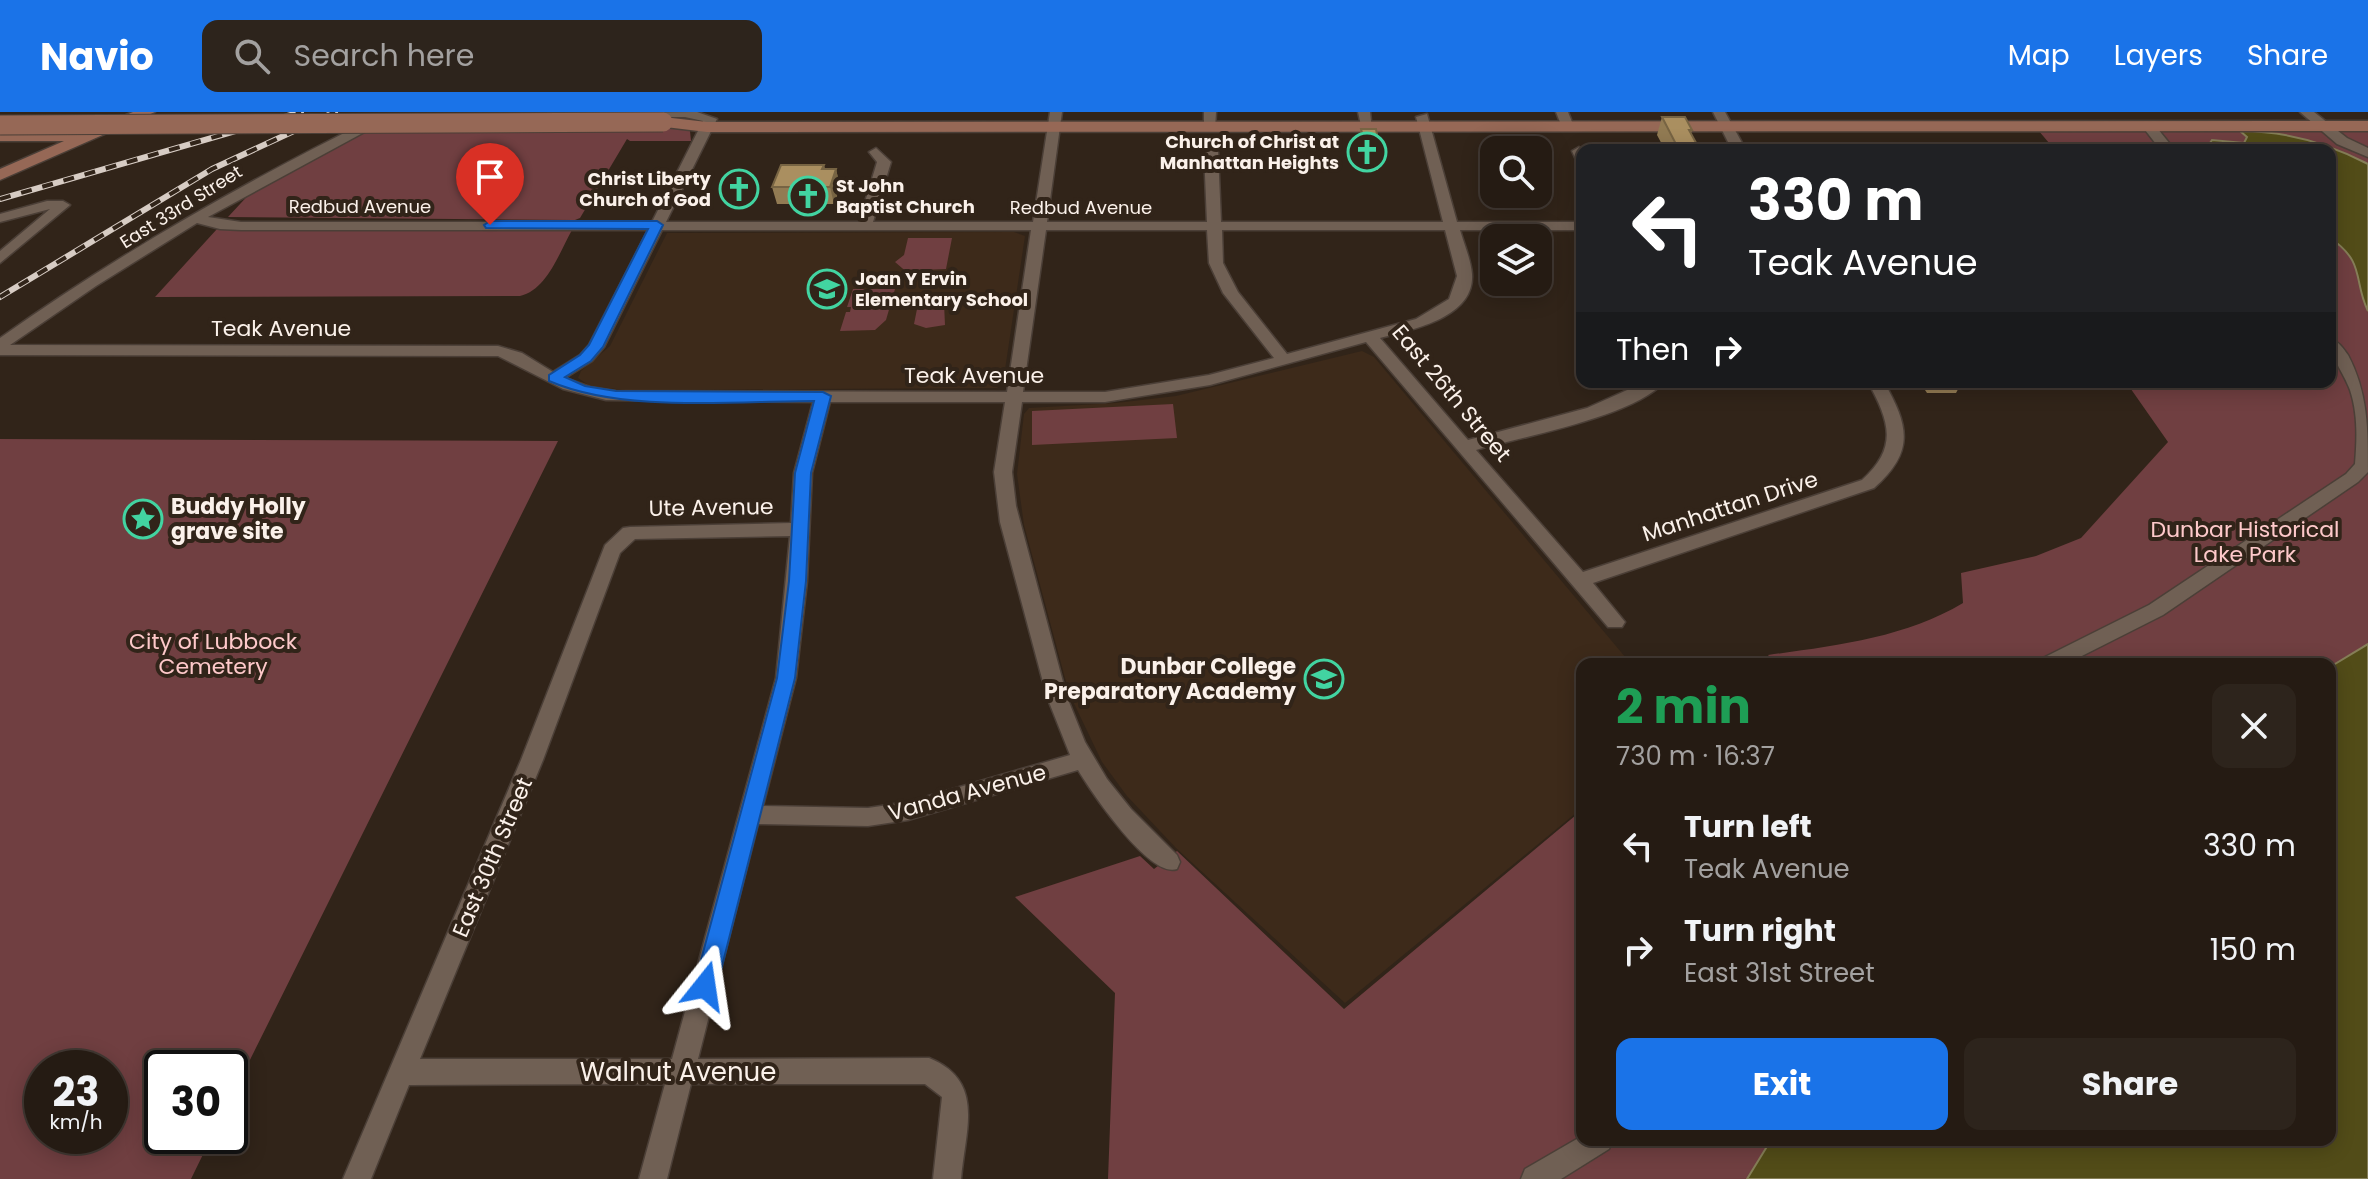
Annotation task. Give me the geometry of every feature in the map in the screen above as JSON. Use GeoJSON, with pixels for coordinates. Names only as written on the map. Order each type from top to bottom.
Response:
{"type":"FeatureCollection","features":[{"type":"Feature","properties":{"kind":"main road"},"geometry":{"type":"LineString","coordinates":[[0,150],[83,114]]}},
{"type":"Feature","properties":{"kind":"main road"},"geometry":{"type":"LineString","coordinates":[[0,116],[142,114]]}},
{"type":"Feature","properties":{"kind":"main road"},"geometry":{"type":"LineString","coordinates":[[0,175],[142,114]]}},
{"type":"Feature","properties":{"kind":"main road"},"geometry":{"type":"LineString","coordinates":[[1723,119],[2148,126],[2368,117]]}},
{"type":"Feature","properties":{"kind":"main road"},"geometry":{"type":"LineString","coordinates":[[0,125],[1055,119],[1365,119],[1423,122],[1565,119],[2313,119],[2368,126]]}},
{"type":"Feature","properties":{"kind":"main road"},"geometry":{"type":"LineString","coordinates":[[0,136],[96,136]]}},
{"type":"Feature","properties":{"kind":"street","name":"East 33rd Street"},"geometry":{"type":"LineString","coordinates":[[0,348],[36,319],[247,187],[390,115],[665,113],[700,115],[709,123]]}},
{"type":"Feature","properties":{"kind":"street"},"geometry":{"type":"LineString","coordinates":[[1055,119],[1003,472],[1007,514],[1056,695],[1084,760],[1116,807],[1169,862]]}},
{"type":"Feature","properties":{"kind":"street"},"geometry":{"type":"LineString","coordinates":[[1723,119],[1736,144]]}},
{"type":"Feature","properties":{"kind":"street"},"geometry":{"type":"LineString","coordinates":[[2313,119],[2342,141],[2368,153]]}},
{"type":"Feature","properties":{"kind":"street","name":"East 26th Street"},"geometry":{"type":"LineString","coordinates":[[1423,122],[1465,276],[1456,301],[1449,309],[1422,322],[1370,337],[1615,622]]}},
{"type":"Feature","properties":{"kind":"street"},"geometry":{"type":"LineString","coordinates":[[554,378],[586,358],[596,347],[709,123]]}},
{"type":"Feature","properties":{"kind":"street"},"geometry":{"type":"LineString","coordinates":[[2148,126],[2163,144]]}},
{"type":"Feature","properties":{"kind":"street"},"geometry":{"type":"LineString","coordinates":[[865,225],[884,162],[876,152]]}},
{"type":"Feature","properties":{"kind":"street"},"geometry":{"type":"LineString","coordinates":[[1211,152],[1216,263],[1256,328],[1284,360]]}},
{"type":"Feature","properties":{"kind":"street"},"geometry":{"type":"LineString","coordinates":[[0,218],[38,207],[63,205],[0,259]]}},
{"type":"Feature","properties":{"kind":"street","name":"Redbud Avenue"},"geometry":{"type":"LineString","coordinates":[[196,218],[220,225],[241,226],[1576,226]]}},
{"type":"Feature","properties":{"kind":"street","name":"Teak Avenue"},"geometry":{"type":"LineString","coordinates":[[0,348],[498,351],[524,359],[573,386],[616,396],[1105,397],[1210,380],[1370,337]]}},
{"type":"Feature","properties":{"kind":"street"},"geometry":{"type":"LineString","coordinates":[[2060,658],[2156,610],[2352,478],[2364,466],[2365,422],[2358,383],[2336,350]]}},
{"type":"Feature","properties":{"kind":"street"},"geometry":{"type":"LineString","coordinates":[[1465,447],[1618,402],[1648,388]]}},
{"type":"Feature","properties":{"kind":"street","name":"Manhattan Drive"},"geometry":{"type":"LineString","coordinates":[[1579,581],[1868,484],[1895,454],[1896,428],[1879,388]]}},
{"type":"Feature","properties":{"kind":"street"},"geometry":{"type":"LineString","coordinates":[[653,1179],[786,678],[797,581],[804,463],[823,396]]}},
{"type":"Feature","properties":{"kind":"street","name":"Ute Avenue"},"geometry":{"type":"LineString","coordinates":[[625,536],[630,533],[798,529]]}},
{"type":"Feature","properties":{"kind":"street","name":"East 30th Street"},"geometry":{"type":"LineString","coordinates":[[357,1179],[532,760],[612,550],[625,536]]}},
{"type":"Feature","properties":{"kind":"street","name":"Vanda Avenue"},"geometry":{"type":"LineString","coordinates":[[752,815],[868,817],[908,811],[1084,760]]}},
{"type":"Feature","properties":{"kind":"street","name":"Walnut Avenue"},"geometry":{"type":"LineString","coordinates":[[401,1072],[929,1071],[950,1085],[955,1097],[947,1179]]}},
{"type":"Feature","properties":{"kind":"street"},"geometry":{"type":"LineString","coordinates":[[1535,1179],[1590,1146]]}},
{"type":"Feature","properties":{"kind":"shaded area"},"geometry":{"type":"Polygon","coordinates":[[[2240,131],[2273,133],[2318,144],[2209,144],[2212,140],[2244,143],[2247,137],[2240,131]]]}},
{"type":"Feature","properties":{"kind":"shaded area"},"geometry":{"type":"Polygon","coordinates":[[[2336,150],[2368,164],[2368,311],[2354,264],[2336,243],[2336,150]]]}},
{"type":"Feature","properties":{"kind":"shaded area","name":"Joan Y Ervin Elementary School"},"geometry":{"type":"Polygon","coordinates":[[[1014,232],[1025,236],[1003,383],[997,388],[625,390],[590,386],[578,378],[581,371],[610,346],[667,233],[1014,232]]]}},
{"type":"Feature","properties":{"kind":"shaded area","name":"Dunbar College Preparatory Academy"},"geometry":{"type":"Polygon","coordinates":[[[1362,351],[1374,357],[1626,658],[1576,658],[1576,813],[1345,1003],[1176,848],[1127,796],[1102,762],[1069,693],[1024,525],[1017,474],[1024,414],[1029,408],[1176,396],[1362,351]]]}},
{"type":"Feature","properties":{"kind":"shaded area"},"geometry":{"type":"Polygon","coordinates":[[[2368,644],[2368,1179],[1747,1179],[1767,1146],[2336,1146],[2336,663],[2368,644]]]}},
{"type":"Feature","properties":{"kind":"green space"},"geometry":{"type":"Polygon","coordinates":[[[680,128],[690,131],[691,141],[627,139],[580,218],[575,220],[228,217],[253,190],[361,131],[680,128]]]}},
{"type":"Feature","properties":{"kind":"green space","name":"Dunbar Historical Lake Park"},"geometry":{"type":"Polygon","coordinates":[[[2368,129],[2368,1179],[1108,1179],[1115,993],[1015,897],[1140,856],[1154,869],[1177,851],[1344,1009],[1576,815],[1576,1146],[2336,1146],[2336,658],[1771,658],[1768,655],[1868,639],[1917,625],[1963,603],[1961,573],[2036,556],[2081,538],[2168,442],[2130,388],[2336,388],[2336,144],[2050,144],[2038,130],[2368,129]]]}},
{"type":"Feature","properties":{"kind":"green space"},"geometry":{"type":"Polygon","coordinates":[[[217,229],[572,230],[545,279],[520,296],[155,297],[217,229]]]}},
{"type":"Feature","properties":{"kind":"green space"},"geometry":{"type":"Polygon","coordinates":[[[908,238],[952,238],[946,269],[909,274],[895,262],[904,255],[908,238]]]}},
{"type":"Feature","properties":{"kind":"green space"},"geometry":{"type":"Polygon","coordinates":[[[853,289],[895,289],[886,320],[875,330],[840,331],[846,312],[850,312],[851,307],[847,307],[853,289]]]}},
{"type":"Feature","properties":{"kind":"green space"},"geometry":{"type":"Polygon","coordinates":[[[944,303],[945,325],[926,328],[914,324],[918,304],[944,303]]]}},
{"type":"Feature","properties":{"kind":"green space"},"geometry":{"type":"Polygon","coordinates":[[[1173,404],[1177,438],[1032,445],[1032,411],[1173,404]]]}},
{"type":"Feature","properties":{"kind":"green space","name":"City of Lubbock Cemetery"},"geometry":{"type":"Polygon","coordinates":[[[0,439],[558,441],[248,1064],[248,1050],[144,1050],[144,1154],[203,1154],[191,1179],[0,1179],[0,439]]]}},
{"type":"Feature","properties":{"kind":"building"},"geometry":{"type":"Polygon","coordinates":[[[1662,117],[1685,117],[1697,144],[1676,144],[1662,117]]]}},
{"type":"Feature","properties":{"kind":"building"},"geometry":{"type":"Polygon","coordinates":[[[1361,129],[1376,129],[1380,152],[1367,152],[1361,129]]]}},
{"type":"Feature","properties":{"kind":"building"},"geometry":{"type":"Polygon","coordinates":[[[781,165],[824,165],[822,169],[836,169],[830,187],[772,187],[781,165]]]}},
{"type":"Feature","properties":{"kind":"railway"},"geometry":{"type":"LineString","coordinates":[[0,199],[301,112]]}},
{"type":"Feature","properties":{"kind":"railway"},"geometry":{"type":"LineString","coordinates":[[0,297],[212,169],[335,112]]}},
{"type":"Feature","properties":{"kind":"place","name":"Church of Christ at Manhattan Heights"},"geometry":{"type":"Point","coordinates":[1367,152]}},
{"type":"Feature","properties":{"kind":"place","name":"Christ Liberty Church of God"},"geometry":{"type":"Point","coordinates":[739,189]}},
{"type":"Feature","properties":{"kind":"place","name":"St John Baptist Church"},"geometry":{"type":"Point","coordinates":[808,196]}},
{"type":"Feature","properties":{"kind":"place","name":"Joan Y Ervin Elementary School"},"geometry":{"type":"Point","coordinates":[827,289]}},
{"type":"Feature","properties":{"kind":"place","name":"Buddy Holly grave site"},"geometry":{"type":"Point","coordinates":[143,519]}},
{"type":"Feature","properties":{"kind":"place","name":"Dunbar College Preparatory Academy"},"geometry":{"type":"Point","coordinates":[1324,679]}},
{"type":"Feature","properties":{"kind":"route"},"geometry":{"type":"LineString","coordinates":[[490,225],[657,225],[596,347],[586,358],[554,378],[581,390],[616,396],[823,396],[809,440],[803,473],[793,631],[786,678],[705,986]]}}]}
